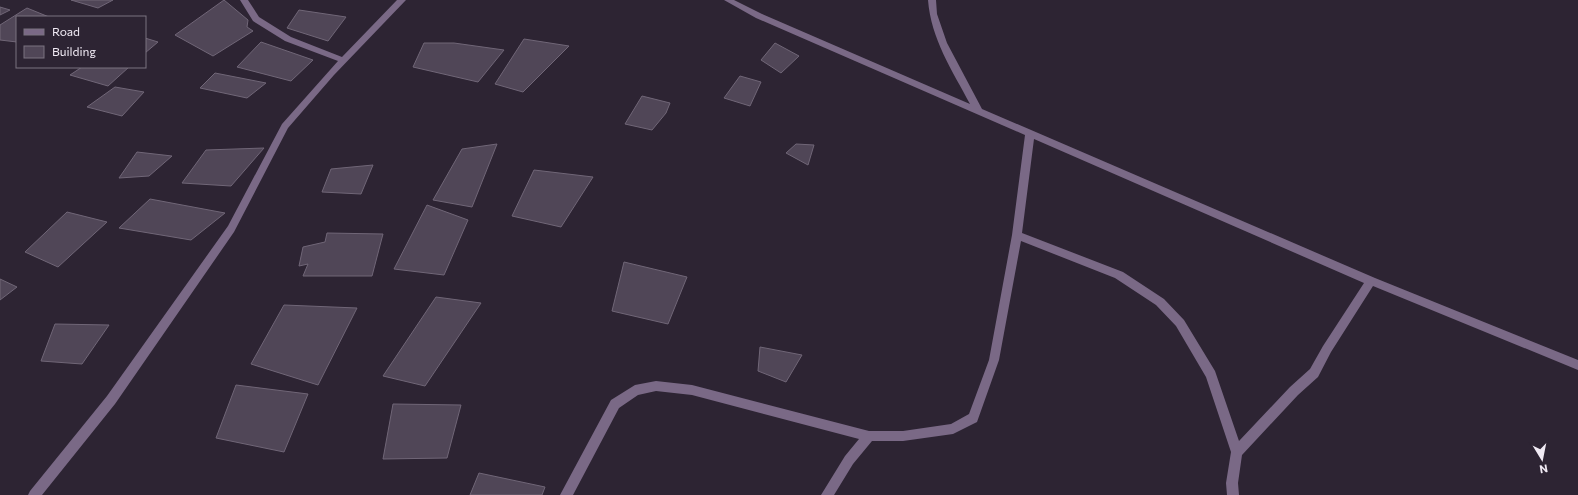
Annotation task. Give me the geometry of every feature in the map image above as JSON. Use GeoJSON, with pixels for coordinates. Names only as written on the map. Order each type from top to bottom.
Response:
{"type":"FeatureCollection","features":[{"type":"Feature","properties":{"kind":"street"},"geometry":{"type":"LineString","coordinates":[[244,0],[256,19],[288,39],[343,60]]}},
{"type":"Feature","properties":{"kind":"street"},"geometry":{"type":"LineString","coordinates":[[34,495],[112,400],[231,229],[285,126],[343,60],[402,0]]}},
{"type":"Feature","properties":{"kind":"street"},"geometry":{"type":"LineString","coordinates":[[728,0],[759,16],[1371,281],[1578,365]]}},
{"type":"Feature","properties":{"kind":"street"},"geometry":{"type":"LineString","coordinates":[[932,0],[932,12],[944,48],[979,112]]}},
{"type":"Feature","properties":{"kind":"street"},"geometry":{"type":"LineString","coordinates":[[566,495],[615,404],[635,390],[656,386],[692,390],[869,436],[903,436],[953,429],[973,418],[994,360],[1017,235],[1030,133]]}},
{"type":"Feature","properties":{"kind":"street"},"geometry":{"type":"LineString","coordinates":[[1017,235],[1119,275],[1160,302],[1180,323],[1211,375],[1237,452],[1232,483],[1233,495]]}},
{"type":"Feature","properties":{"kind":"street"},"geometry":{"type":"LineString","coordinates":[[1237,452],[1294,391],[1314,373],[1371,281]]}},
{"type":"Feature","properties":{"kind":"street"},"geometry":{"type":"LineString","coordinates":[[827,495],[849,460],[869,436]]}},
{"type":"Feature","properties":{"kind":"building"},"geometry":{"type":"Polygon","coordinates":[[[71,0],[113,0],[98,8],[71,0]]]}},
{"type":"Feature","properties":{"kind":"building"},"geometry":{"type":"Polygon","coordinates":[[[224,0],[248,20],[247,27],[253,31],[213,56],[175,35],[224,0]]]}},
{"type":"Feature","properties":{"kind":"building"},"geometry":{"type":"Polygon","coordinates":[[[0,7],[10,10],[0,15],[0,7]]]}},
{"type":"Feature","properties":{"kind":"building"},"geometry":{"type":"Polygon","coordinates":[[[27,8],[47,16],[16,16],[16,42],[0,40],[0,25],[27,8]]]}},
{"type":"Feature","properties":{"kind":"building"},"geometry":{"type":"Polygon","coordinates":[[[299,10],[346,17],[328,41],[287,28],[299,10]]]}},
{"type":"Feature","properties":{"kind":"building"},"geometry":{"type":"Polygon","coordinates":[[[146,38],[158,42],[146,52],[146,38]]]}},
{"type":"Feature","properties":{"kind":"building"},"geometry":{"type":"Polygon","coordinates":[[[524,39],[569,46],[523,92],[495,84],[524,39]]]}},
{"type":"Feature","properties":{"kind":"building"},"geometry":{"type":"Polygon","coordinates":[[[261,42],[313,60],[291,81],[237,67],[261,42]]]}},
{"type":"Feature","properties":{"kind":"building"},"geometry":{"type":"Polygon","coordinates":[[[424,43],[454,43],[504,50],[478,82],[413,67],[424,43]]]}},
{"type":"Feature","properties":{"kind":"building"},"geometry":{"type":"Polygon","coordinates":[[[775,43],[799,56],[781,73],[761,60],[775,43]]]}},
{"type":"Feature","properties":{"kind":"building"},"geometry":{"type":"Polygon","coordinates":[[[80,68],[128,68],[108,86],[70,75],[80,68]]]}},
{"type":"Feature","properties":{"kind":"building"},"geometry":{"type":"Polygon","coordinates":[[[215,73],[266,83],[247,98],[200,88],[215,73]]]}},
{"type":"Feature","properties":{"kind":"building"},"geometry":{"type":"Polygon","coordinates":[[[740,76],[761,82],[750,106],[724,98],[740,76]]]}},
{"type":"Feature","properties":{"kind":"building"},"geometry":{"type":"Polygon","coordinates":[[[115,87],[144,92],[122,116],[87,107],[115,87]]]}},
{"type":"Feature","properties":{"kind":"building"},"geometry":{"type":"Polygon","coordinates":[[[642,96],[670,103],[666,113],[652,130],[625,124],[642,96]]]}},
{"type":"Feature","properties":{"kind":"building"},"geometry":{"type":"Polygon","coordinates":[[[497,144],[472,207],[433,200],[462,149],[497,144]]]}},
{"type":"Feature","properties":{"kind":"building"},"geometry":{"type":"Polygon","coordinates":[[[796,144],[814,145],[808,165],[786,153],[796,144]]]}},
{"type":"Feature","properties":{"kind":"building"},"geometry":{"type":"Polygon","coordinates":[[[264,148],[231,186],[182,183],[206,150],[264,148]]]}},
{"type":"Feature","properties":{"kind":"building"},"geometry":{"type":"Polygon","coordinates":[[[137,152],[172,156],[149,176],[119,178],[137,152]]]}},
{"type":"Feature","properties":{"kind":"building"},"geometry":{"type":"Polygon","coordinates":[[[373,165],[361,194],[322,192],[331,169],[373,165]]]}},
{"type":"Feature","properties":{"kind":"building"},"geometry":{"type":"Polygon","coordinates":[[[534,170],[593,177],[561,227],[512,216],[534,170]]]}},
{"type":"Feature","properties":{"kind":"building"},"geometry":{"type":"Polygon","coordinates":[[[150,199],[225,213],[191,240],[119,228],[150,199]]]}},
{"type":"Feature","properties":{"kind":"building"},"geometry":{"type":"Polygon","coordinates":[[[427,205],[468,220],[444,275],[394,269],[427,205]]]}},
{"type":"Feature","properties":{"kind":"building"},"geometry":{"type":"Polygon","coordinates":[[[67,212],[107,222],[58,267],[25,252],[67,212]]]}},
{"type":"Feature","properties":{"kind":"building"},"geometry":{"type":"Polygon","coordinates":[[[327,233],[383,234],[372,276],[303,276],[308,264],[299,266],[303,247],[325,242],[327,233]]]}},
{"type":"Feature","properties":{"kind":"building"},"geometry":{"type":"Polygon","coordinates":[[[624,262],[687,277],[668,324],[612,311],[624,262]]]}},
{"type":"Feature","properties":{"kind":"building"},"geometry":{"type":"Polygon","coordinates":[[[0,279],[17,287],[0,300],[0,279]]]}},
{"type":"Feature","properties":{"kind":"building"},"geometry":{"type":"Polygon","coordinates":[[[436,297],[481,303],[425,386],[383,376],[436,297]]]}},
{"type":"Feature","properties":{"kind":"building"},"geometry":{"type":"Polygon","coordinates":[[[284,305],[357,308],[318,385],[251,364],[284,305]]]}},
{"type":"Feature","properties":{"kind":"building"},"geometry":{"type":"Polygon","coordinates":[[[55,324],[109,325],[82,364],[41,361],[55,324]]]}},
{"type":"Feature","properties":{"kind":"building"},"geometry":{"type":"Polygon","coordinates":[[[760,347],[802,355],[786,382],[758,371],[760,347]]]}},
{"type":"Feature","properties":{"kind":"building"},"geometry":{"type":"Polygon","coordinates":[[[236,385],[308,394],[284,452],[216,438],[236,385]]]}},
{"type":"Feature","properties":{"kind":"building"},"geometry":{"type":"Polygon","coordinates":[[[393,404],[461,405],[447,458],[383,459],[393,404]]]}},
{"type":"Feature","properties":{"kind":"building"},"geometry":{"type":"Polygon","coordinates":[[[479,473],[545,487],[542,495],[470,495],[479,473]]]}}]}
